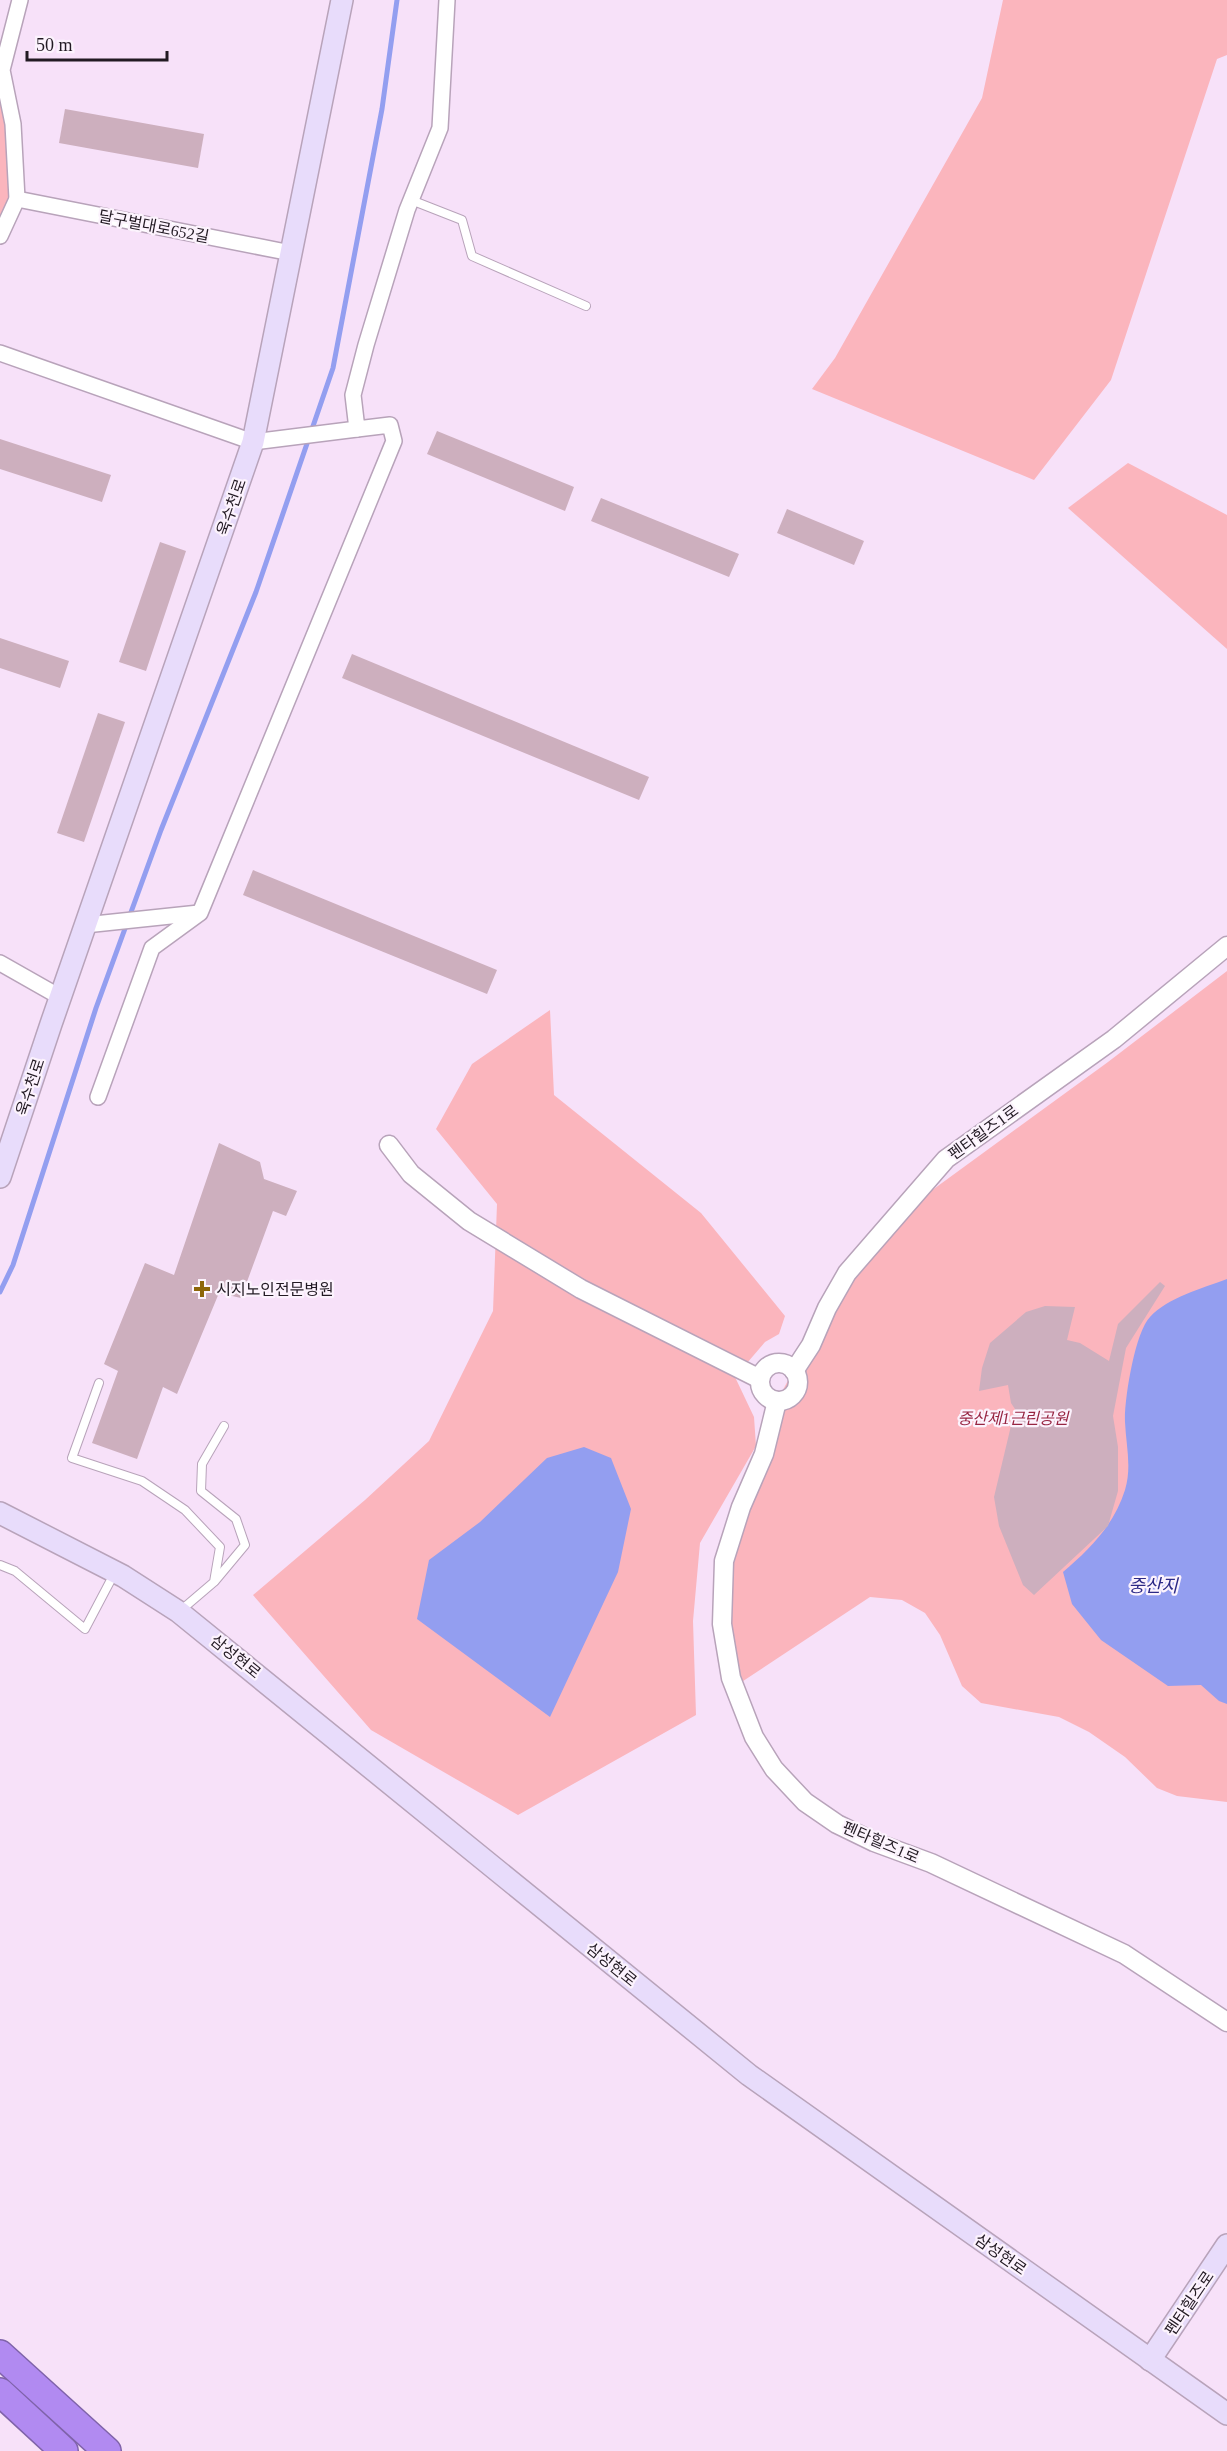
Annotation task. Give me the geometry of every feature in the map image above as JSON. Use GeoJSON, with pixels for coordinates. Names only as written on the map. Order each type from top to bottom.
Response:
{"type":"FeatureCollection","features":[{"type":"Feature","properties":{"kind":"highway"},"geometry":{"type":"LineString","coordinates":[[0,2354],[107,2451]]}},
{"type":"Feature","properties":{"kind":"highway"},"geometry":{"type":"LineString","coordinates":[[0,2392],[64,2451]]}},
{"type":"Feature","properties":{"kind":"main road","name":"욱수천로"},"geometry":{"type":"LineString","coordinates":[[0,1177],[60,997],[253,442],[342,0]]}},
{"type":"Feature","properties":{"kind":"main road","name":"삼성현로"},"geometry":{"type":"LineString","coordinates":[[0,1513],[114,1572],[179,1612],[748,2076],[1227,2414]]}},
{"type":"Feature","properties":{"kind":"main road","name":"펜타힐즈로"},"geometry":{"type":"LineString","coordinates":[[1150,2360],[1227,2246]]}},
{"type":"Feature","properties":{"kind":"street"},"geometry":{"type":"LineString","coordinates":[[0,236],[17,199],[13,124],[2,70],[3,55],[21,0]]}},
{"type":"Feature","properties":{"kind":"street"},"geometry":{"type":"LineString","coordinates":[[357,429],[353,395],[411,200],[440,128],[447,0]]}},
{"type":"Feature","properties":{"kind":"street","name":"달구벌대로652길"},"geometry":{"type":"LineString","coordinates":[[17,199],[291,253]]}},
{"type":"Feature","properties":{"kind":"street"},"geometry":{"type":"LineString","coordinates":[[0,353],[253,442],[390,425],[394,441],[200,913],[152,948],[98,1096]]}},
{"type":"Feature","properties":{"kind":"street"},"geometry":{"type":"LineString","coordinates":[[85,925],[200,913]]}},
{"type":"Feature","properties":{"kind":"street","name":"펜타힐즈1로"},"geometry":{"type":"LineString","coordinates":[[794,1371],[811,1345],[827,1308],[847,1273],[946,1159],[1114,1039],[1227,946]]}},
{"type":"Feature","properties":{"kind":"street"},"geometry":{"type":"LineString","coordinates":[[0,963],[60,997]]}},
{"type":"Feature","properties":{"kind":"street"},"geometry":{"type":"LineString","coordinates":[[389,1145],[411,1174],[469,1221],[581,1289],[760,1379]]}},
{"type":"Feature","properties":{"kind":"street"},"geometry":{"type":"LineString","coordinates":[[784,1363],[794,1371],[797,1376],[797,1389],[789,1398],[771,1400],[762,1391],[760,1379],[766,1367],[771,1364],[784,1363]]}},
{"type":"Feature","properties":{"kind":"street","name":"펜타힐즈1로"},"geometry":{"type":"LineString","coordinates":[[777,1401],[764,1454],[741,1507],[724,1561],[722,1624],[731,1678],[754,1737],[774,1769],[805,1802],[837,1824],[874,1842],[932,1863],[1124,1954],[1227,2022]]}},
{"type":"Feature","properties":{"kind":"lane"},"geometry":{"type":"LineString","coordinates":[[411,200],[462,220],[472,256],[586,306]]}},
{"type":"Feature","properties":{"kind":"lane"},"geometry":{"type":"LineString","coordinates":[[99,1383],[72,1458],[142,1480],[185,1510],[220,1547],[214,1582]]}},
{"type":"Feature","properties":{"kind":"lane"},"geometry":{"type":"LineString","coordinates":[[179,1612],[214,1582],[245,1545],[236,1519],[201,1491],[202,1464],[224,1426]]}},
{"type":"Feature","properties":{"kind":"lane"},"geometry":{"type":"LineString","coordinates":[[0,1565],[15,1571],[85,1629],[114,1572]]}},
{"type":"Feature","properties":{"kind":"green space"},"geometry":{"type":"Polygon","coordinates":[[[1003,0],[1227,0],[1227,55],[1217,59],[1111,380],[1034,480],[812,389],[835,358],[982,98],[1003,0]]]}},
{"type":"Feature","properties":{"kind":"green space"},"geometry":{"type":"Polygon","coordinates":[[[0,61],[17,199],[0,236],[0,61]]]}},
{"type":"Feature","properties":{"kind":"green space"},"geometry":{"type":"Polygon","coordinates":[[[1128,463],[1227,515],[1227,649],[1068,508],[1128,463]]]}},
{"type":"Feature","properties":{"kind":"green space","name":"중산제1근린공원"},"geometry":{"type":"Polygon","coordinates":[[[1227,971],[1227,1802],[1177,1796],[1157,1788],[1125,1757],[1089,1732],[1059,1717],[981,1703],[962,1686],[940,1635],[925,1613],[902,1600],[870,1597],[734,1687],[724,1561],[777,1401],[827,1308],[894,1218],[1108,1062],[1227,971]]]}},
{"type":"Feature","properties":{"kind":"green space"},"geometry":{"type":"Polygon","coordinates":[[[550,1010],[554,1095],[701,1213],[785,1316],[779,1334],[765,1342],[735,1377],[754,1417],[756,1446],[700,1543],[693,1621],[696,1715],[518,1815],[371,1730],[253,1595],[365,1500],[429,1441],[493,1311],[497,1204],[436,1129],[472,1064],[550,1010]]]}},
{"type":"Feature","properties":{"kind":"water","name":"중산지"},"geometry":{"type":"Polygon","coordinates":[[[1227,1279],[1227,1704],[1219,1701],[1201,1685],[1168,1686],[1101,1640],[1072,1604],[1063,1572],[1100,1536],[1120,1503],[1125,1490],[1128,1464],[1126,1398],[1135,1351],[1145,1325],[1157,1310],[1166,1304],[1227,1279]]]}},
{"type":"Feature","properties":{"kind":"water"},"geometry":{"type":"Polygon","coordinates":[[[584,1447],[611,1458],[631,1509],[618,1572],[550,1717],[417,1619],[429,1560],[480,1522],[547,1458],[584,1447]]]}},
{"type":"Feature","properties":{"kind":"building"},"geometry":{"type":"Polygon","coordinates":[[[65,109],[204,134],[198,168],[59,143],[65,109]]]}},
{"type":"Feature","properties":{"kind":"building"},"geometry":{"type":"Polygon","coordinates":[[[437,431],[574,487],[565,511],[427,454],[437,431]]]}},
{"type":"Feature","properties":{"kind":"building"},"geometry":{"type":"Polygon","coordinates":[[[0,439],[111,475],[102,502],[0,469],[0,439]]]}},
{"type":"Feature","properties":{"kind":"building"},"geometry":{"type":"Polygon","coordinates":[[[601,498],[739,554],[729,577],[591,521],[601,498]]]}},
{"type":"Feature","properties":{"kind":"building"},"geometry":{"type":"Polygon","coordinates":[[[787,509],[864,541],[854,565],[777,533],[787,509]]]}},
{"type":"Feature","properties":{"kind":"building"},"geometry":{"type":"Polygon","coordinates":[[[160,542],[186,551],[146,671],[119,662],[160,542]]]}},
{"type":"Feature","properties":{"kind":"building"},"geometry":{"type":"Polygon","coordinates":[[[0,638],[69,661],[60,688],[0,668],[0,638]]]}},
{"type":"Feature","properties":{"kind":"building"},"geometry":{"type":"Polygon","coordinates":[[[352,654],[649,777],[639,800],[342,678],[352,654]]]}},
{"type":"Feature","properties":{"kind":"building"},"geometry":{"type":"Polygon","coordinates":[[[98,713],[125,722],[84,842],[57,833],[98,713]]]}},
{"type":"Feature","properties":{"kind":"building"},"geometry":{"type":"Polygon","coordinates":[[[253,870],[497,970],[487,994],[243,895],[253,870]]]}},
{"type":"Feature","properties":{"kind":"building","name":"시지노인전문병원"},"geometry":{"type":"Polygon","coordinates":[[[219,1143],[260,1162],[264,1179],[297,1191],[286,1216],[273,1211],[241,1298],[219,1293],[177,1394],[163,1387],[137,1459],[92,1443],[118,1371],[104,1364],[145,1263],[174,1275],[219,1143]]]}},
{"type":"Feature","properties":{"kind":"building"},"geometry":{"type":"Polygon","coordinates":[[[1160,1282],[1165,1286],[1126,1348],[1113,1416],[1118,1447],[1118,1491],[1108,1526],[1034,1595],[1023,1585],[999,1526],[994,1497],[1015,1409],[1011,1403],[1008,1385],[979,1391],[982,1368],[990,1343],[1026,1312],[1045,1306],[1075,1307],[1067,1340],[1080,1343],[1109,1361],[1118,1324],[1160,1282]]]}},
{"type":"Feature","properties":{"kind":"waterway"},"geometry":{"type":"LineString","coordinates":[[0,1292],[13,1265],[96,1008],[161,830],[256,592],[333,368],[382,109],[397,0]]}},
{"type":"Feature","properties":{"kind":"place","name":"시지노인전문병원"},"geometry":{"type":"Point","coordinates":[202,1289]}}]}
